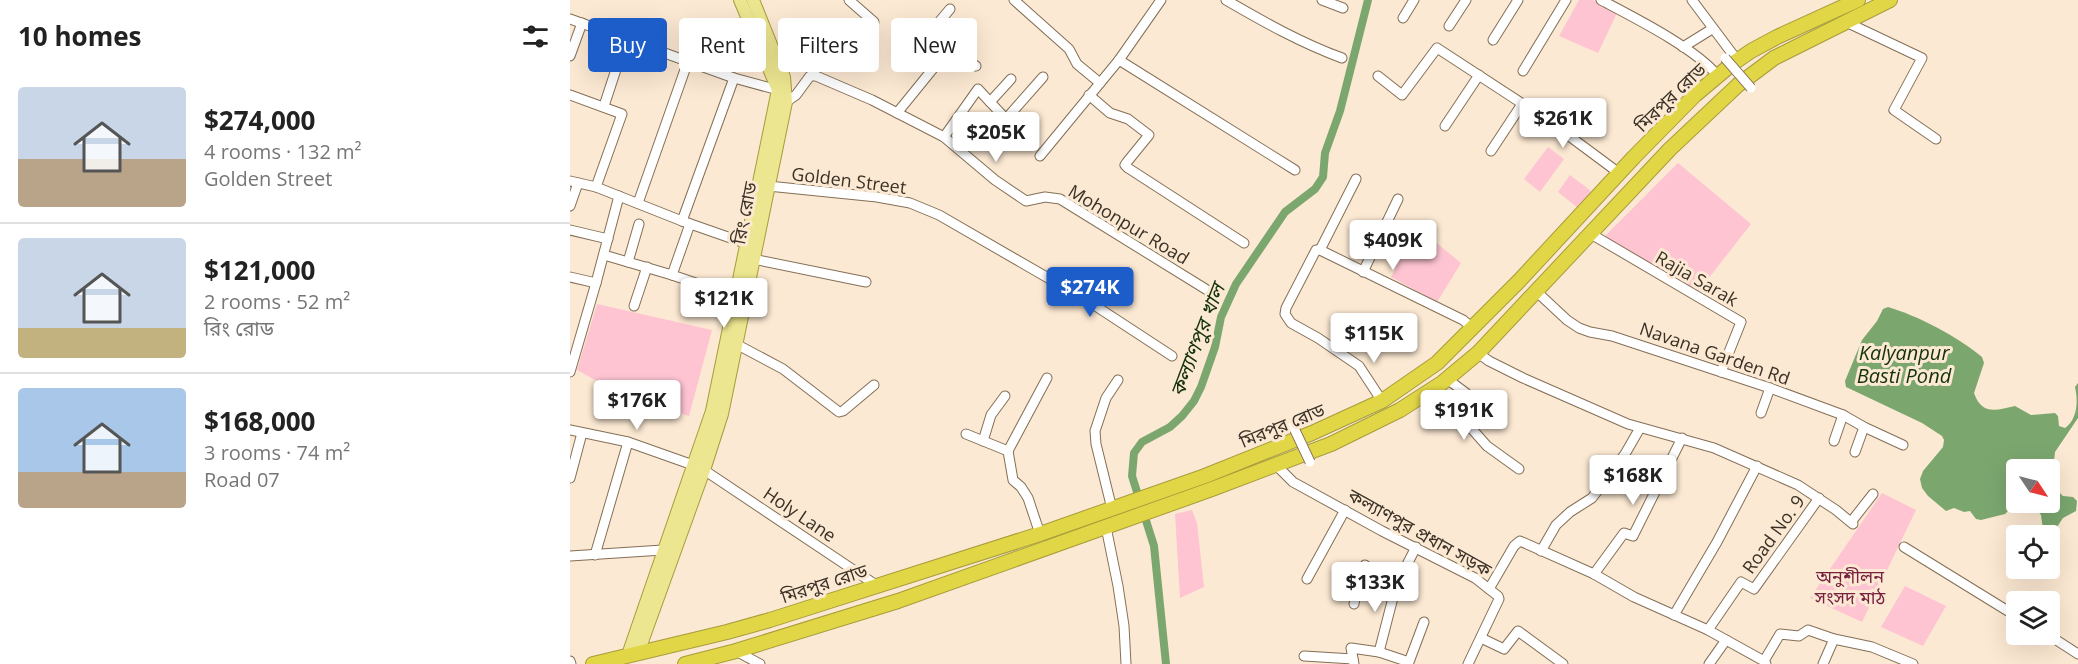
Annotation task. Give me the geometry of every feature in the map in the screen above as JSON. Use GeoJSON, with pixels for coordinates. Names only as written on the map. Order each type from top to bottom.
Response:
{"type":"FeatureCollection","features":[{"type":"Feature","properties":{"kind":"highway","name":"মিরপুর রোড"},"geometry":{"type":"LineString","coordinates":[[685,664],[736,651],[898,601],[1106,527],[1205,476],[1312,433],[1382,401],[1437,363],[1473,328],[1619,173],[1695,95],[1718,76],[1731,59],[1857,0]]}},
{"type":"Feature","properties":{"kind":"highway","name":"মিরপুর রোড"},"geometry":{"type":"LineString","coordinates":[[589,661],[633,654],[727,632],[1040,534],[1117,507],[1158,500],[1277,466],[1374,424],[1425,395],[1478,353],[1670,149],[1730,92],[1774,58],[1890,0]]}},
{"type":"Feature","properties":{"kind":"highway"},"geometry":{"type":"LineString","coordinates":[[1718,76],[1730,92]]}},
{"type":"Feature","properties":{"kind":"highway"},"geometry":{"type":"LineString","coordinates":[[914,573],[922,592]]}},
{"type":"Feature","properties":{"kind":"highway"},"geometry":{"type":"LineString","coordinates":[[890,581],[898,601]]}},
{"type":"Feature","properties":{"kind":"main road"},"geometry":{"type":"LineString","coordinates":[[740,0],[778,90]]}},
{"type":"Feature","properties":{"kind":"main road","name":"রিং রোড"},"geometry":{"type":"LineString","coordinates":[[633,654],[699,467],[740,298],[753,259],[786,102],[784,77],[753,0]]}},
{"type":"Feature","properties":{"kind":"main road","name":"রিং রোড"},"geometry":{"type":"LineString","coordinates":[[633,654],[663,550],[722,414],[736,344],[745,243],[778,90]]}},
{"type":"Feature","properties":{"kind":"street"},"geometry":{"type":"LineString","coordinates":[[849,0],[869,18]]}},
{"type":"Feature","properties":{"kind":"street"},"geometry":{"type":"LineString","coordinates":[[1014,0],[1069,49],[1077,64],[1100,83]]}},
{"type":"Feature","properties":{"kind":"street"},"geometry":{"type":"LineString","coordinates":[[1226,0],[1281,32],[1311,47],[1342,58]]}},
{"type":"Feature","properties":{"kind":"street"},"geometry":{"type":"LineString","coordinates":[[1322,0],[1343,8]]}},
{"type":"Feature","properties":{"kind":"street"},"geometry":{"type":"LineString","coordinates":[[1403,18],[1414,0]]}},
{"type":"Feature","properties":{"kind":"street"},"geometry":{"type":"LineString","coordinates":[[1449,26],[1466,0]]}},
{"type":"Feature","properties":{"kind":"street"},"geometry":{"type":"LineString","coordinates":[[1493,40],[1518,0]]}},
{"type":"Feature","properties":{"kind":"street"},"geometry":{"type":"LineString","coordinates":[[1523,72],[1566,0]]}},
{"type":"Feature","properties":{"kind":"street"},"geometry":{"type":"LineString","coordinates":[[1601,0],[1683,47],[1707,64],[1718,76]]}},
{"type":"Feature","properties":{"kind":"street"},"geometry":{"type":"LineString","coordinates":[[1692,0],[1751,88]]}},
{"type":"Feature","properties":{"kind":"street"},"geometry":{"type":"LineString","coordinates":[[1040,156],[1119,60],[1160,2]]}},
{"type":"Feature","properties":{"kind":"street"},"geometry":{"type":"LineString","coordinates":[[942,18],[950,9]]}},
{"type":"Feature","properties":{"kind":"street"},"geometry":{"type":"LineString","coordinates":[[570,19],[588,25]]}},
{"type":"Feature","properties":{"kind":"street"},"geometry":{"type":"LineString","coordinates":[[1846,22],[1922,58],[1894,110],[1936,139]]}},
{"type":"Feature","properties":{"kind":"street"},"geometry":{"type":"LineString","coordinates":[[570,56],[582,23]]}},
{"type":"Feature","properties":{"kind":"street"},"geometry":{"type":"LineString","coordinates":[[1683,47],[1713,29]]}},
{"type":"Feature","properties":{"kind":"street"},"geometry":{"type":"LineString","coordinates":[[1378,76],[1402,95],[1437,48],[1549,121],[1619,173]]}},
{"type":"Feature","properties":{"kind":"street"},"geometry":{"type":"LineString","coordinates":[[1119,60],[1295,170]]}},
{"type":"Feature","properties":{"kind":"street"},"geometry":{"type":"LineString","coordinates":[[604,106],[616,72]]}},
{"type":"Feature","properties":{"kind":"street"},"geometry":{"type":"LineString","coordinates":[[638,203],[684,72]]}},
{"type":"Feature","properties":{"kind":"street"},"geometry":{"type":"LineString","coordinates":[[718,72],[778,90]]}},
{"type":"Feature","properties":{"kind":"street"},"geometry":{"type":"LineString","coordinates":[[897,113],[930,72]]}},
{"type":"Feature","properties":{"kind":"street"},"geometry":{"type":"LineString","coordinates":[[1445,126],[1479,75]]}},
{"type":"Feature","properties":{"kind":"street","name":"Mohonpur Road"},"geometry":{"type":"LineString","coordinates":[[786,102],[796,95],[810,76],[816,76],[944,137],[995,180],[1026,201],[1045,197],[1060,199],[1212,293]]}},
{"type":"Feature","properties":{"kind":"street"},"geometry":{"type":"LineString","coordinates":[[944,137],[978,89],[1006,120],[1043,77]]}},
{"type":"Feature","properties":{"kind":"street"},"geometry":{"type":"LineString","coordinates":[[672,275],[686,222],[734,78]]}},
{"type":"Feature","properties":{"kind":"street"},"geometry":{"type":"LineString","coordinates":[[990,102],[1011,78]]}},
{"type":"Feature","properties":{"kind":"street"},"geometry":{"type":"LineString","coordinates":[[570,95],[622,114],[596,187]]}},
{"type":"Feature","properties":{"kind":"street"},"geometry":{"type":"LineString","coordinates":[[1089,95],[1110,113],[1128,119],[1149,135],[1125,165],[1128,168],[1244,243]]}},
{"type":"Feature","properties":{"kind":"street"},"geometry":{"type":"LineString","coordinates":[[1491,151],[1522,104]]}},
{"type":"Feature","properties":{"kind":"street"},"geometry":{"type":"LineString","coordinates":[[1356,179],[1320,250],[1315,251],[1286,308],[1287,318],[1291,323],[1359,366],[1382,401]]}},
{"type":"Feature","properties":{"kind":"street"},"geometry":{"type":"LineString","coordinates":[[570,206],[574,182],[596,187],[745,243]]}},
{"type":"Feature","properties":{"kind":"street","name":"Golden Street"},"geometry":{"type":"LineString","coordinates":[[768,186],[877,197],[910,203],[939,215],[1089,301],[1172,356]]}},
{"type":"Feature","properties":{"kind":"street"},"geometry":{"type":"LineString","coordinates":[[570,372],[619,196]]}},
{"type":"Feature","properties":{"kind":"street"},"geometry":{"type":"LineString","coordinates":[[1363,272],[1398,199]]}},
{"type":"Feature","properties":{"kind":"street"},"geometry":{"type":"LineString","coordinates":[[628,262],[639,224]]}},
{"type":"Feature","properties":{"kind":"street"},"geometry":{"type":"LineString","coordinates":[[570,230],[608,238]]}},
{"type":"Feature","properties":{"kind":"street","name":"Rajia Sarak"},"geometry":{"type":"LineString","coordinates":[[1591,234],[1741,322],[1721,372]]}},
{"type":"Feature","properties":{"kind":"street"},"geometry":{"type":"LineString","coordinates":[[1320,250],[1463,320],[1473,328]]}},
{"type":"Feature","properties":{"kind":"street"},"geometry":{"type":"LineString","coordinates":[[604,255],[740,298]]}},
{"type":"Feature","properties":{"kind":"street"},"geometry":{"type":"LineString","coordinates":[[753,259],[866,282]]}},
{"type":"Feature","properties":{"kind":"street"},"geometry":{"type":"LineString","coordinates":[[634,306],[646,267]]}},
{"type":"Feature","properties":{"kind":"street"},"geometry":{"type":"LineString","coordinates":[[570,277],[596,283]]}},
{"type":"Feature","properties":{"kind":"street","name":"Navana Garden Rd"},"geometry":{"type":"LineString","coordinates":[[1537,292],[1579,328],[1612,336],[1770,388],[1842,415],[1903,445]]}},
{"type":"Feature","properties":{"kind":"street"},"geometry":{"type":"LineString","coordinates":[[736,344],[783,369],[839,412],[874,385]]}},
{"type":"Feature","properties":{"kind":"street"},"geometry":{"type":"LineString","coordinates":[[1478,353],[1523,378],[1640,428],[1714,448],[1757,466],[1798,485],[1852,523],[1873,494]]}},
{"type":"Feature","properties":{"kind":"street"},"geometry":{"type":"LineString","coordinates":[[1040,534],[1028,498],[1013,480],[1008,451],[1047,378]]}},
{"type":"Feature","properties":{"kind":"street"},"geometry":{"type":"LineString","coordinates":[[1447,379],[1466,393],[1464,420],[1487,446],[1519,469]]}},
{"type":"Feature","properties":{"kind":"street"},"geometry":{"type":"LineString","coordinates":[[1117,507],[1096,444],[1095,431],[1106,398],[1118,380]]}},
{"type":"Feature","properties":{"kind":"street"},"geometry":{"type":"LineString","coordinates":[[1761,413],[1770,388]]}},
{"type":"Feature","properties":{"kind":"street"},"geometry":{"type":"LineString","coordinates":[[983,441],[991,415],[1005,396]]}},
{"type":"Feature","properties":{"kind":"street"},"geometry":{"type":"LineString","coordinates":[[1834,441],[1842,415]]}},
{"type":"Feature","properties":{"kind":"street"},"geometry":{"type":"LineString","coordinates":[[1293,426],[1310,462]]}},
{"type":"Feature","properties":{"kind":"street"},"geometry":{"type":"LineString","coordinates":[[1855,452],[1864,427]]}},
{"type":"Feature","properties":{"kind":"street"},"geometry":{"type":"LineString","coordinates":[[1541,551],[1556,525],[1570,512],[1592,498],[1625,454],[1640,428]]}},
{"type":"Feature","properties":{"kind":"street","name":"Holy Lane"},"geometry":{"type":"LineString","coordinates":[[570,430],[628,442],[699,467],[876,585]]}},
{"type":"Feature","properties":{"kind":"street"},"geometry":{"type":"LineString","coordinates":[[570,478],[582,433]]}},
{"type":"Feature","properties":{"kind":"street"},"geometry":{"type":"LineString","coordinates":[[966,434],[1008,451]]}},
{"type":"Feature","properties":{"kind":"street"},"geometry":{"type":"LineString","coordinates":[[1594,574],[1624,533],[1633,536],[1682,438]]}},
{"type":"Feature","properties":{"kind":"street"},"geometry":{"type":"LineString","coordinates":[[595,555],[628,442]]}},
{"type":"Feature","properties":{"kind":"street","name":"কল্যাণপুর প্রধান সড়ক"},"geometry":{"type":"LineString","coordinates":[[1277,466],[1293,482],[1382,531],[1475,578],[1489,590],[1517,542],[1520,541],[1594,574],[1634,597],[1708,630],[1765,662]]}},
{"type":"Feature","properties":{"kind":"street"},"geometry":{"type":"LineString","coordinates":[[1674,615],[1718,542],[1757,466]]}},
{"type":"Feature","properties":{"kind":"street","name":"Road No. 9"},"geometry":{"type":"LineString","coordinates":[[1708,630],[1741,582],[1754,589],[1819,498]]}},
{"type":"Feature","properties":{"kind":"street"},"geometry":{"type":"LineString","coordinates":[[1307,579],[1345,510]]}},
{"type":"Feature","properties":{"kind":"street"},"geometry":{"type":"LineString","coordinates":[[1106,527],[1120,596],[1126,664]]}},
{"type":"Feature","properties":{"kind":"street"},"geometry":{"type":"LineString","coordinates":[[1379,652],[1396,586],[1416,547]]}},
{"type":"Feature","properties":{"kind":"street"},"geometry":{"type":"LineString","coordinates":[[1904,547],[2006,609]]}},
{"type":"Feature","properties":{"kind":"street"},"geometry":{"type":"LineString","coordinates":[[570,556],[663,550]]}},
{"type":"Feature","properties":{"kind":"street"},"geometry":{"type":"LineString","coordinates":[[1354,604],[1359,578],[1365,565]]}},
{"type":"Feature","properties":{"kind":"street"},"geometry":{"type":"LineString","coordinates":[[1359,578],[1396,586]]}},
{"type":"Feature","properties":{"kind":"street"},"geometry":{"type":"LineString","coordinates":[[1468,664],[1499,599],[1489,590]]}},
{"type":"Feature","properties":{"kind":"street"},"geometry":{"type":"LineString","coordinates":[[1305,656],[1353,660],[1351,648],[1379,652],[1409,662],[1424,622]]}},
{"type":"Feature","properties":{"kind":"street"},"geometry":{"type":"LineString","coordinates":[[1765,662],[1780,634],[1799,636],[1808,630],[1834,639],[1872,647],[1911,664]]}},
{"type":"Feature","properties":{"kind":"street"},"geometry":{"type":"LineString","coordinates":[[1481,638],[1504,649],[1518,631],[1563,664]]}},
{"type":"Feature","properties":{"kind":"street"},"geometry":{"type":"LineString","coordinates":[[1823,664],[1834,639]]}},
{"type":"Feature","properties":{"kind":"street"},"geometry":{"type":"LineString","coordinates":[[1709,664],[1726,640]]}},
{"type":"Feature","properties":{"kind":"street"},"geometry":{"type":"LineString","coordinates":[[2060,642],[2078,654]]}},
{"type":"Feature","properties":{"kind":"street"},"geometry":{"type":"LineString","coordinates":[[736,651],[760,664]]}},
{"type":"Feature","properties":{"kind":"green space"},"geometry":{"type":"Polygon","coordinates":[[[1579,0],[1593,0],[1617,13],[1598,53],[1559,36],[1579,0]]]}},
{"type":"Feature","properties":{"kind":"green space"},"geometry":{"type":"Polygon","coordinates":[[[1548,147],[1564,159],[1540,192],[1524,179],[1548,147]]]}},
{"type":"Feature","properties":{"kind":"green space"},"geometry":{"type":"Polygon","coordinates":[[[1678,163],[1751,224],[1697,293],[1603,238],[1678,163]]]}},
{"type":"Feature","properties":{"kind":"green space"},"geometry":{"type":"Polygon","coordinates":[[[1570,175],[1591,191],[1578,208],[1558,192],[1570,175]]]}},
{"type":"Feature","properties":{"kind":"green space"},"geometry":{"type":"Polygon","coordinates":[[[1417,227],[1461,263],[1437,302],[1391,277],[1417,227]]]}},
{"type":"Feature","properties":{"kind":"green space"},"geometry":{"type":"Polygon","coordinates":[[[597,304],[712,330],[689,416],[629,399],[577,370],[597,304]]]}},
{"type":"Feature","properties":{"kind":"green space","name":"অনুশীলন সংসদ মাঠ"},"geometry":{"type":"Polygon","coordinates":[[[1882,493],[1916,510],[1862,622],[1810,598],[1882,493]]]}},
{"type":"Feature","properties":{"kind":"green space"},"geometry":{"type":"Polygon","coordinates":[[[1192,510],[1197,523],[1204,587],[1180,598],[1175,514],[1192,510]]]}},
{"type":"Feature","properties":{"kind":"green space"},"geometry":{"type":"Polygon","coordinates":[[[1905,586],[1946,606],[1923,646],[1881,627],[1905,586]]]}},
{"type":"Feature","properties":{"kind":"water","name":"Kalyanpur Basti Pond"},"geometry":{"type":"Polygon","coordinates":[[[1888,307],[1950,334],[1982,357],[1984,363],[1974,393],[1981,405],[1991,410],[2015,406],[2031,415],[2055,413],[2058,416],[2059,426],[2065,428],[2075,414],[2077,398],[2075,387],[2078,383],[2078,418],[2055,452],[2054,459],[2006,459],[2005,514],[1981,520],[1976,519],[1970,511],[1964,512],[1954,508],[1946,511],[1928,496],[1922,488],[1920,479],[1923,471],[1943,447],[1942,436],[1922,423],[1846,387],[1845,381],[1862,340],[1883,309],[1888,307]]]}},
{"type":"Feature","properties":{"kind":"water","name":"Kalyanpur Basti Pond"},"geometry":{"type":"Polygon","coordinates":[[[2060,493],[2063,496],[2073,497],[2077,501],[2076,511],[2063,518],[2058,525],[2042,525],[2039,513],[2060,513],[2060,493]]]}},
{"type":"Feature","properties":{"kind":"waterway","name":"কল্যাণপুর খাল"},"geometry":{"type":"LineString","coordinates":[[1166,664],[1154,546],[1132,476],[1134,453],[1142,442],[1170,427],[1194,401],[1215,347],[1221,317],[1236,284],[1285,212],[1315,189],[1323,177],[1325,153],[1340,111],[1368,0]]}}]}
